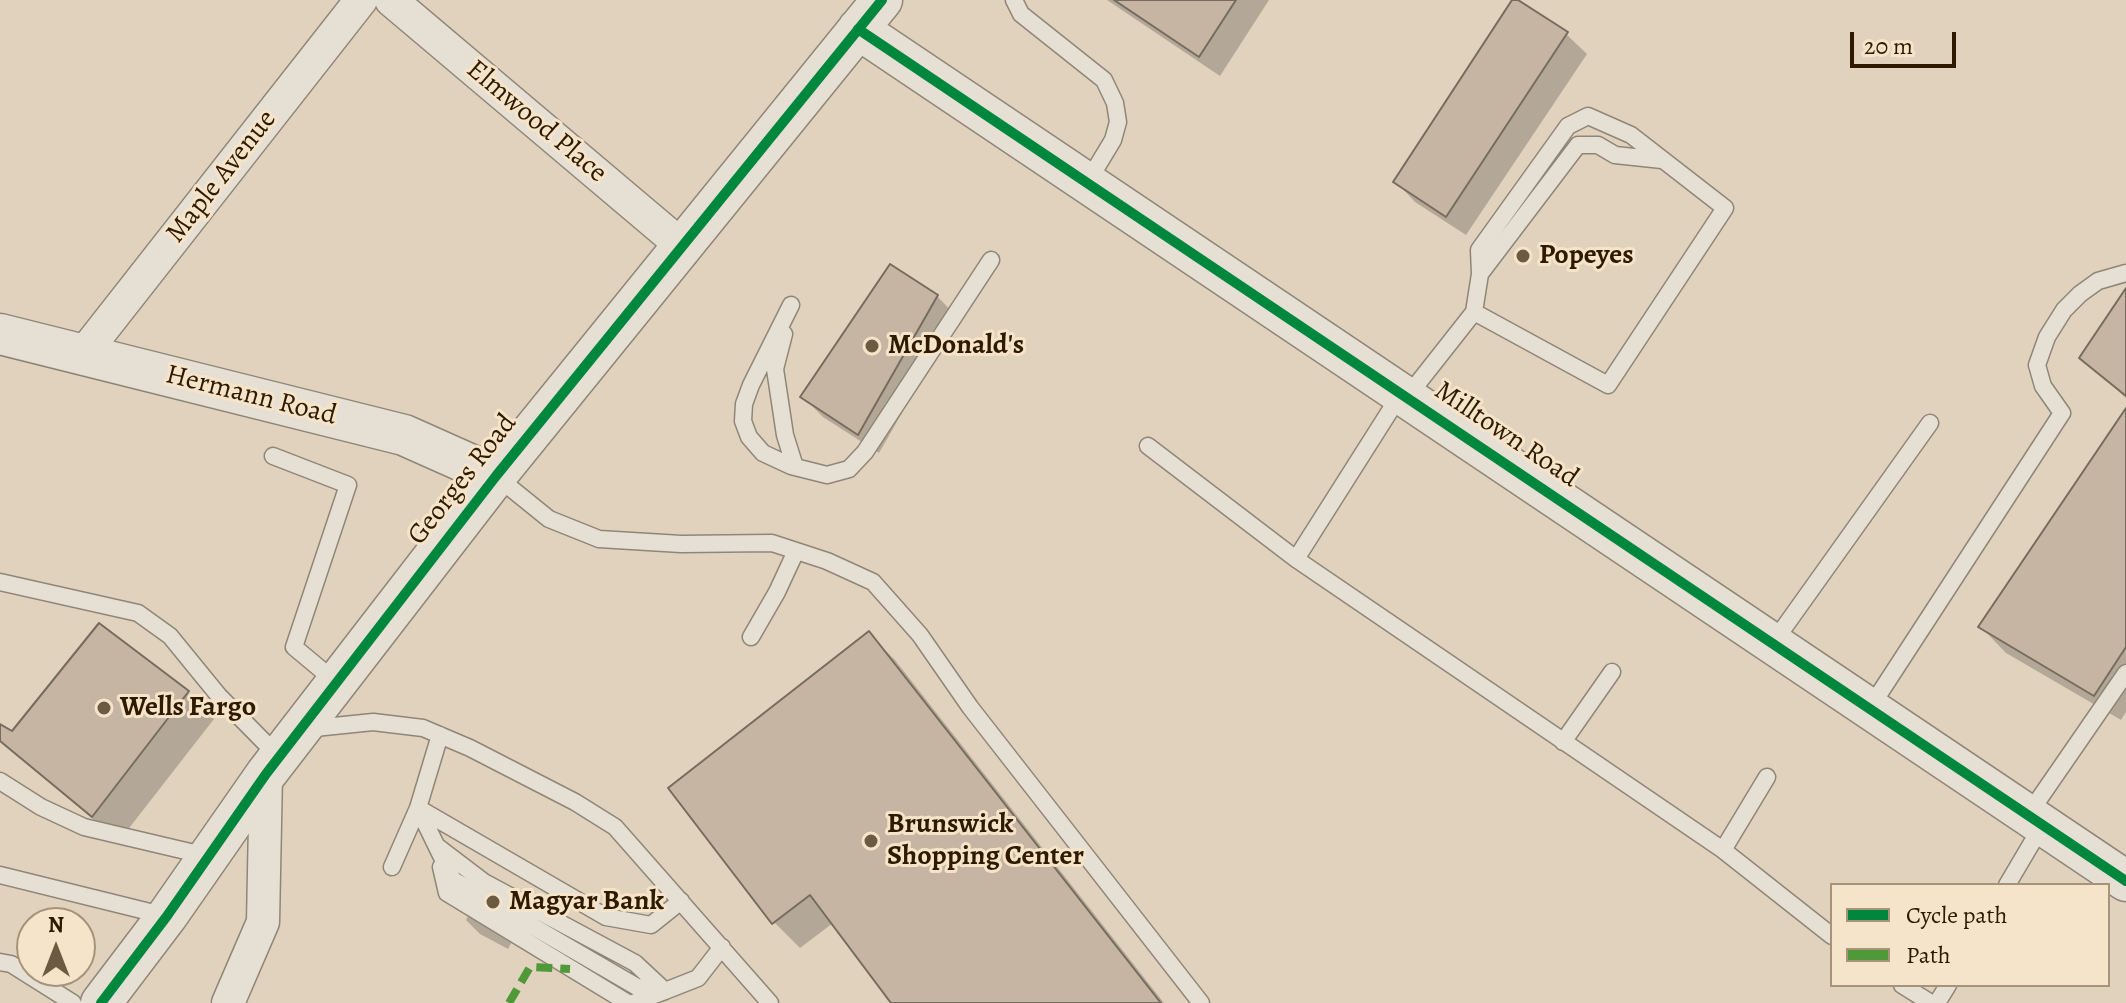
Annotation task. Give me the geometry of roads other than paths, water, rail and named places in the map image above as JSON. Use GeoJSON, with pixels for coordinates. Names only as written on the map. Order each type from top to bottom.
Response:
{"type":"FeatureCollection","features":[{"type":"Feature","properties":{"kind":"street","name":"Maple Avenue"},"geometry":{"type":"LineString","coordinates":[[84,353],[361,0]]}},
{"type":"Feature","properties":{"kind":"street","name":"Elmwood Place"},"geometry":{"type":"LineString","coordinates":[[391,0],[681,245]]}},
{"type":"Feature","properties":{"kind":"street","name":"Georges Road"},"geometry":{"type":"LineString","coordinates":[[101,1003],[282,754],[496,476],[870,15]]}},
{"type":"Feature","properties":{"kind":"street","name":"Milltown Road"},"geometry":{"type":"LineString","coordinates":[[870,15],[1087,183],[2126,881]]}},
{"type":"Feature","properties":{"kind":"street","name":"Hermann Road"},"geometry":{"type":"LineString","coordinates":[[0,334],[404,435],[496,476]]}},
{"type":"Feature","properties":{"kind":"street"},"geometry":{"type":"LineString","coordinates":[[228,1003],[263,922],[282,754]]}},
{"type":"Feature","properties":{"kind":"lane"},"geometry":{"type":"LineString","coordinates":[[1014,0],[1021,14],[1104,80],[1115,103],[1118,122],[1113,140],[1087,183]]}},
{"type":"Feature","properties":{"kind":"lane"},"geometry":{"type":"LineString","coordinates":[[1296,559],[1404,395],[1474,312],[1480,274],[1479,250],[1568,126],[1588,116],[1631,135],[1725,208],[1608,385],[1474,312]]}},
{"type":"Feature","properties":{"kind":"lane"},"geometry":{"type":"LineString","coordinates":[[1480,274],[1578,145],[1598,145],[1615,155],[1664,161]]}},
{"type":"Feature","properties":{"kind":"lane"},"geometry":{"type":"LineString","coordinates":[[795,467],[785,435],[775,369],[791,305],[751,385],[744,404],[743,421],[749,437],[763,453],[795,467],[827,475],[849,469],[865,452],[991,260]]}},
{"type":"Feature","properties":{"kind":"lane"},"geometry":{"type":"LineString","coordinates":[[1870,708],[2062,413],[2043,386],[2037,365],[2047,337],[2064,310],[2080,294],[2098,281],[2126,273]]}},
{"type":"Feature","properties":{"kind":"lane"},"geometry":{"type":"LineString","coordinates":[[1773,643],[1930,423]]}},
{"type":"Feature","properties":{"kind":"lane"},"geometry":{"type":"LineString","coordinates":[[1148,446],[1296,559],[1723,850],[1830,934]]}},
{"type":"Feature","properties":{"kind":"lane"},"geometry":{"type":"LineString","coordinates":[[273,456],[348,485],[294,647],[336,682]]}},
{"type":"Feature","properties":{"kind":"lane"},"geometry":{"type":"LineString","coordinates":[[496,476],[549,519],[599,539],[681,544],[772,543],[827,561],[873,582],[920,635],[970,707],[1201,1003]]}},
{"type":"Feature","properties":{"kind":"lane"},"geometry":{"type":"LineString","coordinates":[[751,637],[796,551]]}},
{"type":"Feature","properties":{"kind":"lane"},"geometry":{"type":"LineString","coordinates":[[0,582],[138,613],[170,636],[219,696],[282,754],[373,722],[423,728],[564,796],[615,827],[770,1003]]}},
{"type":"Feature","properties":{"kind":"lane"},"geometry":{"type":"LineString","coordinates":[[1563,742],[1612,672]]}},
{"type":"Feature","properties":{"kind":"lane"},"geometry":{"type":"LineString","coordinates":[[2008,883],[2035,820],[2126,673]]}},
{"type":"Feature","properties":{"kind":"lane"},"geometry":{"type":"LineString","coordinates":[[392,867],[418,808],[440,735]]}},
{"type":"Feature","properties":{"kind":"lane"},"geometry":{"type":"LineString","coordinates":[[1723,850],[1767,777]]}},
{"type":"Feature","properties":{"kind":"lane"},"geometry":{"type":"LineString","coordinates":[[0,781],[41,807],[84,827],[208,857]]}},
{"type":"Feature","properties":{"kind":"lane"},"geometry":{"type":"LineString","coordinates":[[418,808],[453,880],[637,987],[665,991]]}},
{"type":"Feature","properties":{"kind":"lane"},"geometry":{"type":"LineString","coordinates":[[418,808],[606,917],[651,925],[681,901]]}},
{"type":"Feature","properties":{"kind":"lane"},"geometry":{"type":"LineString","coordinates":[[437,846],[447,893],[630,1003],[698,978],[722,947]]}},
{"type":"Feature","properties":{"kind":"lane"},"geometry":{"type":"LineString","coordinates":[[0,875],[167,916]]}},
{"type":"Feature","properties":{"kind":"lane"},"geometry":{"type":"LineString","coordinates":[[0,962],[11,964],[73,1003]]}},
{"type":"Feature","properties":{"kind":"lane"},"geometry":{"type":"LineString","coordinates":[[1905,987],[1931,1003]]}},
{"type":"Feature","properties":{"kind":"place","name":"Popeyes"},"geometry":{"type":"Point","coordinates":[1523,256]}},
{"type":"Feature","properties":{"kind":"place","name":"McDonald's"},"geometry":{"type":"Point","coordinates":[872,346]}},
{"type":"Feature","properties":{"kind":"place","name":"Wells Fargo"},"geometry":{"type":"Point","coordinates":[104,708]}},
{"type":"Feature","properties":{"kind":"place","name":"Brunswick Shopping Center"},"geometry":{"type":"Point","coordinates":[871,841]}},
{"type":"Feature","properties":{"kind":"place","name":"Magyar Bank"},"geometry":{"type":"Point","coordinates":[493,902]}}]}
